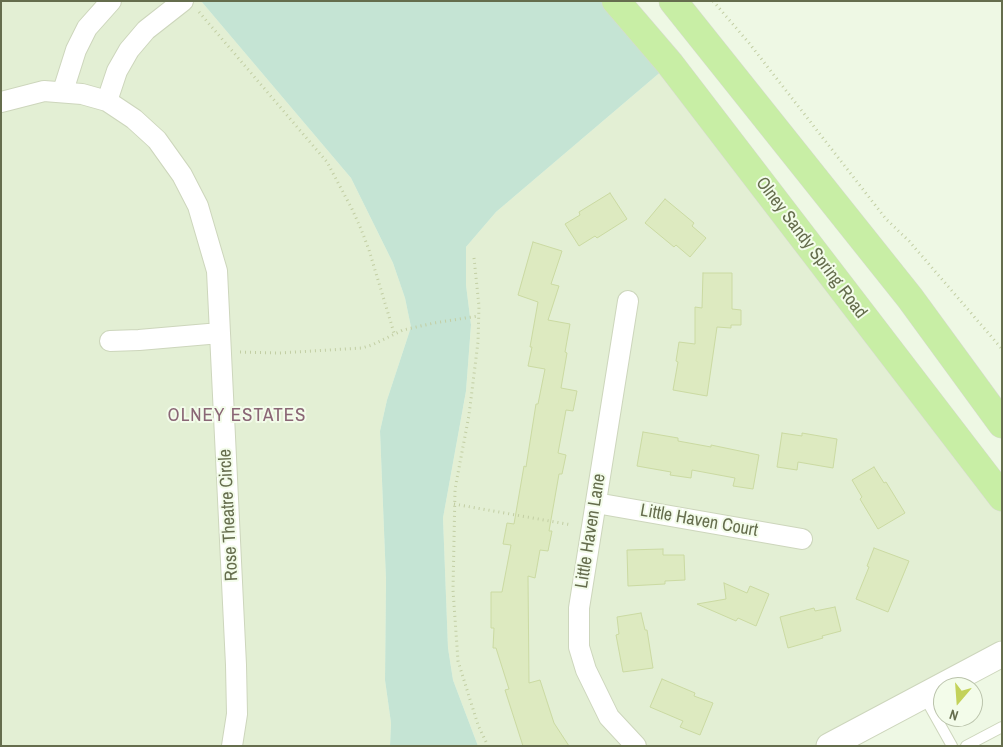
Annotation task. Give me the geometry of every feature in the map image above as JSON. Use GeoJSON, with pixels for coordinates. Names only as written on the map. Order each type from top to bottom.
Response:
{"type":"FeatureCollection","features":[{"type":"Feature","properties":{"kind":"main road","name":"Olney Sandy Spring Road"},"geometry":{"type":"LineString","coordinates":[[616,1],[670,64],[1002,497]]}},
{"type":"Feature","properties":{"kind":"main road"},"geometry":{"type":"LineString","coordinates":[[673,1],[910,298],[1002,424]]}},
{"type":"Feature","properties":{"kind":"street"},"geometry":{"type":"LineString","coordinates":[[63,91],[76,50],[87,28],[111,1]]}},
{"type":"Feature","properties":{"kind":"street"},"geometry":{"type":"LineString","coordinates":[[107,101],[117,71],[129,50],[146,30],[180,5]]}},
{"type":"Feature","properties":{"kind":"street","name":"Rose Theatre Circle"},"geometry":{"type":"LineString","coordinates":[[1,102],[44,91],[82,94],[107,101],[134,119],[157,140],[182,175],[198,206],[217,271],[236,665],[237,714],[232,746]]}},
{"type":"Feature","properties":{"kind":"street","name":"Little Haven Lane"},"geometry":{"type":"LineString","coordinates":[[628,301],[579,608],[579,647],[586,670],[609,716],[636,746]]}},
{"type":"Feature","properties":{"kind":"street"},"geometry":{"type":"LineString","coordinates":[[110,341],[220,332]]}},
{"type":"Feature","properties":{"kind":"street","name":"Little Haven Court"},"geometry":{"type":"LineString","coordinates":[[596,503],[802,539]]}},
{"type":"Feature","properties":{"kind":"street"},"geometry":{"type":"LineString","coordinates":[[829,746],[1002,654]]}},
{"type":"Feature","properties":{"kind":"lane"},"geometry":{"type":"LineString","coordinates":[[924,695],[952,746]]}},
{"type":"Feature","properties":{"kind":"lane"},"geometry":{"type":"LineString","coordinates":[[966,746],[1002,727]]}},
{"type":"Feature","properties":{"kind":"path"},"geometry":{"type":"LineString","coordinates":[[713,1],[749,43],[886,218],[909,241],[1002,349]]}},
{"type":"Feature","properties":{"kind":"path"},"geometry":{"type":"LineString","coordinates":[[180,5],[327,162],[361,229],[394,333]]}},
{"type":"Feature","properties":{"kind":"path"},"geometry":{"type":"LineString","coordinates":[[474,258],[478,316],[477,362],[455,489],[452,579],[458,661],[478,725],[488,746]]}},
{"type":"Feature","properties":{"kind":"path"},"geometry":{"type":"LineString","coordinates":[[221,352],[279,353],[362,348],[372,345],[394,333],[434,323],[478,316]]}},
{"type":"Feature","properties":{"kind":"path"},"geometry":{"type":"LineString","coordinates":[[454,504],[592,528]]}},
{"type":"Feature","properties":{"kind":"shaded area"},"geometry":{"type":"Polygon","coordinates":[[[1,1],[201,1],[351,178],[393,263],[405,298],[411,327],[387,400],[380,431],[386,580],[385,680],[391,723],[390,746],[1,746],[1,1]]]}},
{"type":"Feature","properties":{"kind":"shaded area"},"geometry":{"type":"Polygon","coordinates":[[[201,1],[616,1],[670,64],[496,212],[466,247],[466,285],[471,325],[466,391],[443,518],[448,648],[453,680],[478,746],[390,746],[391,723],[385,680],[386,580],[380,431],[387,400],[411,327],[405,298],[393,263],[351,178],[201,1]]]}},
{"type":"Feature","properties":{"kind":"shaded area"},"geometry":{"type":"Polygon","coordinates":[[[670,64],[1002,497],[1002,654],[959,677],[933,677],[933,691],[829,746],[478,746],[453,680],[448,648],[443,518],[466,391],[471,325],[466,285],[466,247],[496,212],[670,64]]]}},
{"type":"Feature","properties":{"kind":"building"},"geometry":{"type":"Polygon","coordinates":[[[610,193],[627,219],[597,238],[595,236],[579,246],[565,224],[580,215],[579,212],[610,193]]]}},
{"type":"Feature","properties":{"kind":"building"},"geometry":{"type":"Polygon","coordinates":[[[665,199],[694,223],[692,226],[706,238],[690,257],[676,245],[674,247],[645,223],[665,199]]]}},
{"type":"Feature","properties":{"kind":"building"},"geometry":{"type":"Polygon","coordinates":[[[533,242],[562,251],[551,284],[559,286],[548,320],[570,324],[561,388],[577,391],[573,411],[566,410],[558,453],[566,455],[562,474],[559,474],[549,531],[552,531],[548,551],[540,550],[535,578],[528,576],[529,683],[540,680],[554,723],[569,746],[523,746],[505,690],[509,689],[496,648],[493,648],[494,628],[491,628],[491,592],[502,592],[511,545],[503,544],[507,523],[514,524],[524,466],[526,467],[536,404],[538,404],[545,369],[528,366],[538,302],[518,295],[533,242]]]}},
{"type":"Feature","properties":{"kind":"building"},"geometry":{"type":"Polygon","coordinates":[[[703,273],[732,273],[732,309],[741,310],[741,325],[731,325],[731,328],[717,327],[707,396],[673,390],[679,342],[695,344],[695,307],[702,308],[703,273]]]}},
{"type":"Feature","properties":{"kind":"building"},"geometry":{"type":"Polygon","coordinates":[[[643,432],[678,438],[678,441],[711,447],[711,445],[759,455],[753,489],[733,486],[735,478],[692,470],[691,478],[670,475],[671,472],[637,466],[643,432]]]}},
{"type":"Feature","properties":{"kind":"building"},"geometry":{"type":"Polygon","coordinates":[[[782,433],[802,436],[802,433],[837,439],[833,468],[798,462],[797,470],[777,467],[782,433]]]}},
{"type":"Feature","properties":{"kind":"building"},"geometry":{"type":"Polygon","coordinates":[[[874,467],[884,483],[886,482],[905,513],[878,529],[860,499],[862,497],[852,480],[874,467]]]}},
{"type":"Feature","properties":{"kind":"building"},"geometry":{"type":"Polygon","coordinates":[[[874,548],[909,561],[888,612],[856,599],[869,567],[867,566],[874,548]]]}},
{"type":"Feature","properties":{"kind":"building"},"geometry":{"type":"Polygon","coordinates":[[[663,549],[663,555],[684,555],[685,580],[665,581],[665,584],[628,586],[627,550],[663,549]]]}},
{"type":"Feature","properties":{"kind":"building"},"geometry":{"type":"Polygon","coordinates":[[[724,583],[747,593],[750,586],[769,594],[756,626],[738,618],[736,621],[697,604],[726,599],[724,583]]]}},
{"type":"Feature","properties":{"kind":"building"},"geometry":{"type":"Polygon","coordinates":[[[835,607],[841,631],[788,648],[780,617],[814,608],[815,611],[835,607]]]}},
{"type":"Feature","properties":{"kind":"building"},"geometry":{"type":"Polygon","coordinates":[[[641,613],[645,630],[647,630],[653,668],[623,672],[616,635],[619,634],[617,617],[641,613]]]}},
{"type":"Feature","properties":{"kind":"building"},"geometry":{"type":"Polygon","coordinates":[[[662,679],[695,693],[694,696],[713,703],[700,735],[680,727],[683,721],[650,707],[662,679]]]}},
{"type":"Feature","properties":{"kind":"district","name":"OLNEY ESTATES"},"geometry":{"type":"Point","coordinates":[237,416]}}]}
